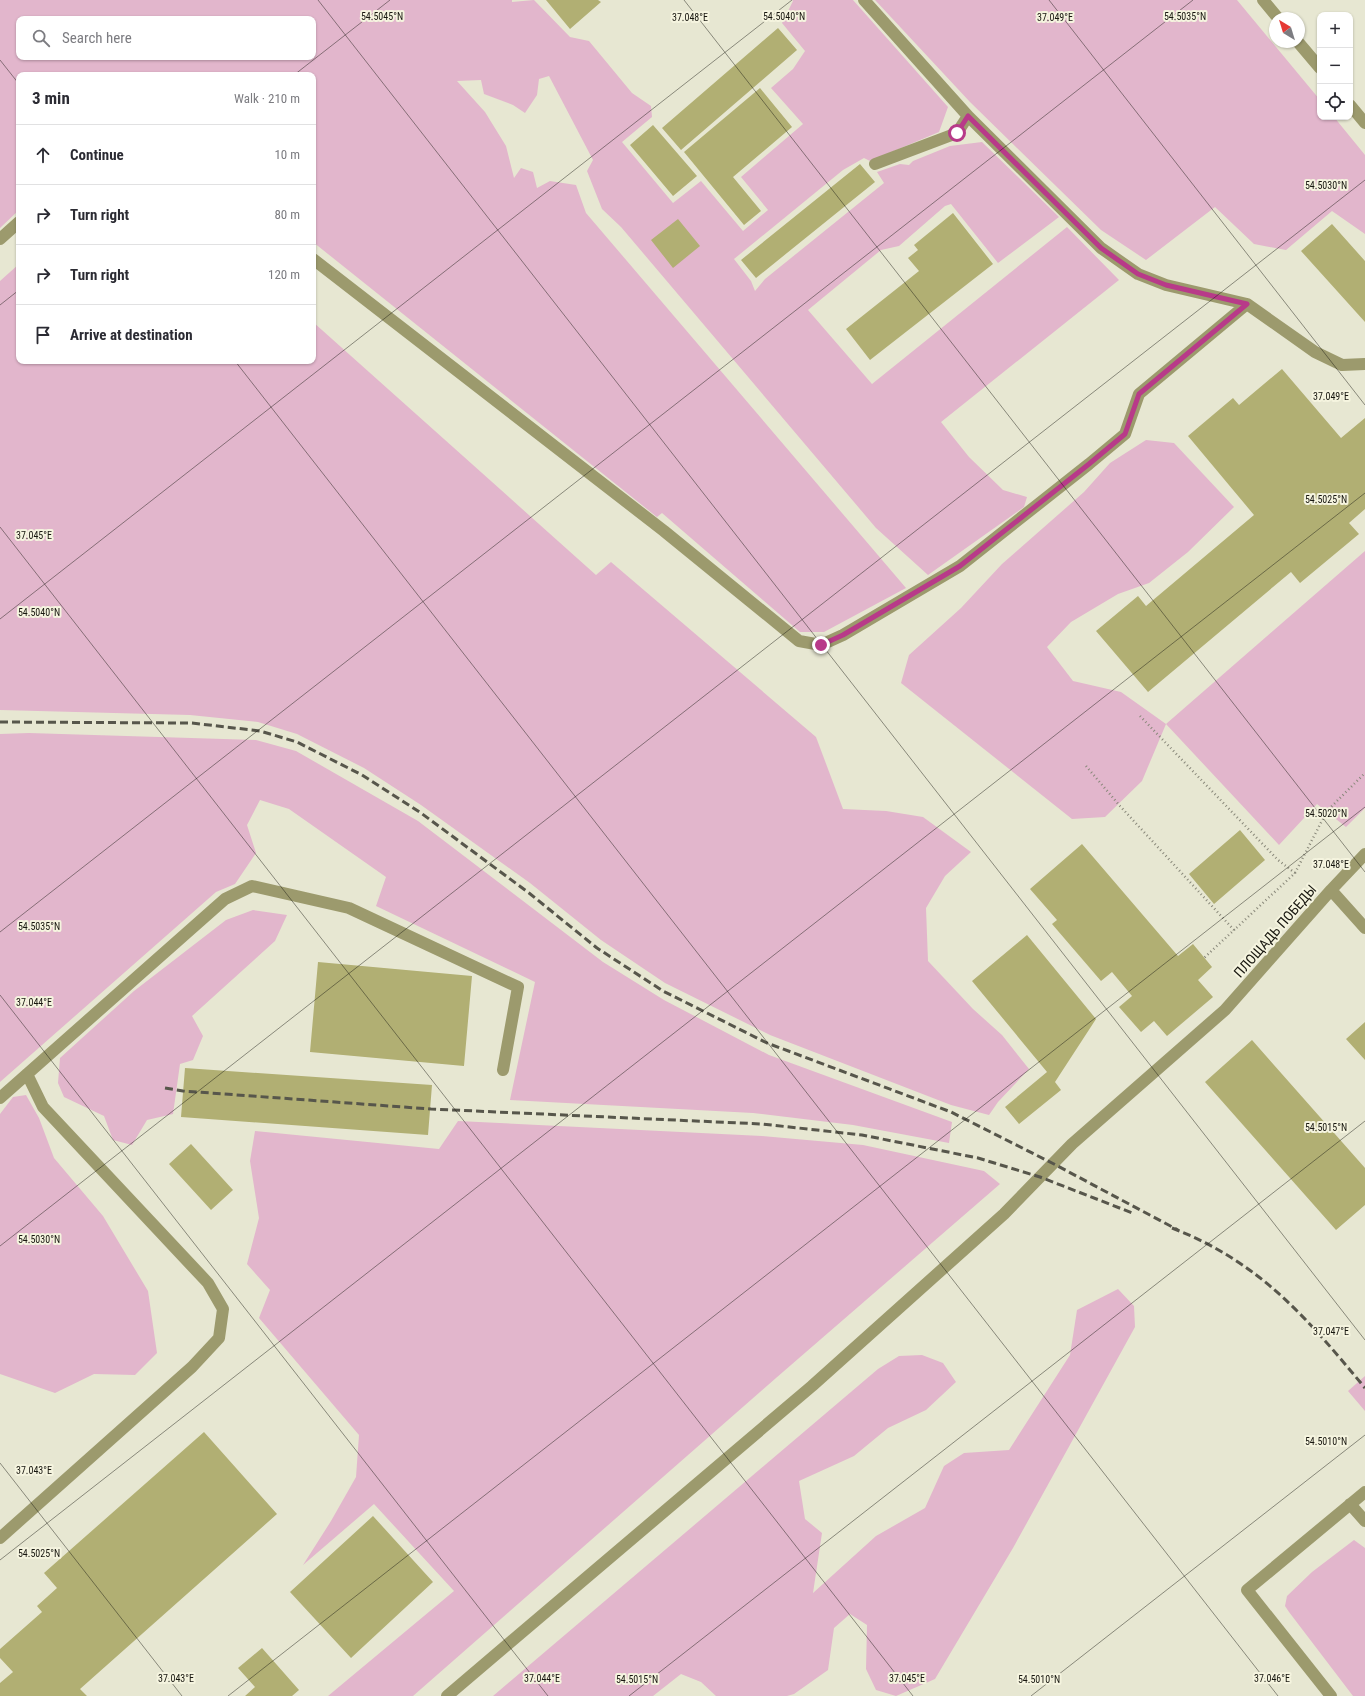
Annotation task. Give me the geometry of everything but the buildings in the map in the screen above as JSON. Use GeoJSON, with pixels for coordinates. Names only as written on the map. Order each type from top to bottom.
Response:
{"type":"FeatureCollection","features":[{"type":"Feature","properties":{"kind":"street"},"geometry":{"type":"LineString","coordinates":[[864,0],[968,116],[1101,248],[1138,274],[1166,285],[1247,304],[1315,352],[1342,365],[1365,364]]}},
{"type":"Feature","properties":{"kind":"street"},"geometry":{"type":"LineString","coordinates":[[1263,0],[1273,12]]}},
{"type":"Feature","properties":{"kind":"street"},"geometry":{"type":"LineString","coordinates":[[1303,48],[1317,64]]}},
{"type":"Feature","properties":{"kind":"street"},"geometry":{"type":"LineString","coordinates":[[1353,109],[1365,123]]}},
{"type":"Feature","properties":{"kind":"street"},"geometry":{"type":"LineString","coordinates":[[875,164],[957,133],[968,116]]}},
{"type":"Feature","properties":{"kind":"street"},"geometry":{"type":"LineString","coordinates":[[0,239],[16,225]]}},
{"type":"Feature","properties":{"kind":"street"},"geometry":{"type":"LineString","coordinates":[[316,260],[658,526],[800,641],[821,645],[843,635],[960,566],[1089,464],[1125,434],[1139,394],[1247,304]]}},
{"type":"Feature","properties":{"kind":"street","name":"ПЛОЩАДЬ ПОБЕДЫ"},"geometry":{"type":"LineString","coordinates":[[447,1696],[812,1386],[1004,1214],[1072,1144],[1225,1010],[1331,890],[1365,854]]}},
{"type":"Feature","properties":{"kind":"street"},"geometry":{"type":"LineString","coordinates":[[0,1098],[225,899],[252,886],[349,908],[518,987],[503,1070]]}},
{"type":"Feature","properties":{"kind":"street"},"geometry":{"type":"LineString","coordinates":[[1331,890],[1365,928]]}},
{"type":"Feature","properties":{"kind":"street"},"geometry":{"type":"LineString","coordinates":[[0,1538],[192,1367],[219,1338],[223,1309],[208,1283],[44,1107],[27,1074]]}},
{"type":"Feature","properties":{"kind":"street"},"geometry":{"type":"LineString","coordinates":[[1331,1696],[1247,1590],[1365,1492]]}},
{"type":"Feature","properties":{"kind":"street"},"geometry":{"type":"LineString","coordinates":[[1350,1504],[1365,1521]]}},
{"type":"Feature","properties":{"kind":"path"},"geometry":{"type":"LineString","coordinates":[[1140,716],[1278,860],[1295,873]]}},
{"type":"Feature","properties":{"kind":"path"},"geometry":{"type":"LineString","coordinates":[[1086,766],[1120,806],[1234,930]]}},
{"type":"Feature","properties":{"kind":"path"},"geometry":{"type":"LineString","coordinates":[[1204,958],[1295,873],[1327,811],[1365,773]]}},
{"type":"Feature","properties":{"kind":"shaded area"},"geometry":{"type":"Polygon","coordinates":[[[0,0],[512,0],[512,2],[534,0],[570,37],[589,41],[632,93],[651,106],[652,117],[622,142],[673,203],[701,181],[743,231],[768,210],[741,177],[803,124],[771,88],[793,69],[805,51],[782,23],[793,1],[792,0],[853,0],[948,107],[939,132],[870,161],[864,158],[843,170],[734,259],[751,281],[755,291],[765,279],[884,183],[877,172],[900,164],[909,165],[913,161],[950,146],[982,142],[1059,217],[998,263],[951,204],[945,206],[899,246],[881,250],[808,310],[872,384],[1067,227],[1119,280],[941,422],[969,457],[1003,490],[1027,497],[1024,507],[928,575],[876,528],[621,227],[602,209],[587,171],[593,160],[549,76],[539,79],[537,95],[525,113],[513,105],[484,94],[481,80],[457,81],[485,112],[506,146],[514,178],[521,168],[533,172],[537,188],[550,181],[576,185],[586,213],[906,588],[824,632],[800,632],[662,513],[657,517],[316,244],[316,72],[16,72],[16,213],[0,228],[0,0]]]}},
{"type":"Feature","properties":{"kind":"shaded area"},"geometry":{"type":"Polygon","coordinates":[[[875,0],[1237,0],[1269,39],[1269,48],[1277,48],[1317,96],[1317,120],[1336,120],[1365,155],[1365,234],[1332,211],[1286,250],[1254,244],[1215,207],[1146,260],[1101,230],[970,102],[875,0]]]}},
{"type":"Feature","properties":{"kind":"shaded area"},"geometry":{"type":"Polygon","coordinates":[[[16,267],[16,364],[316,364],[316,325],[596,575],[611,562],[816,737],[843,809],[886,811],[923,817],[971,852],[945,876],[926,908],[928,961],[973,1009],[1002,1035],[1029,1069],[998,1102],[989,1115],[951,1105],[770,1035],[665,983],[601,940],[530,883],[421,805],[364,768],[297,734],[258,722],[190,715],[0,710],[0,281],[16,267]]]}},
{"type":"Feature","properties":{"kind":"shaded area"},"geometry":{"type":"Polygon","coordinates":[[[1146,440],[1174,443],[1234,507],[1188,552],[1149,583],[1118,594],[1071,622],[1047,647],[1073,681],[1121,692],[1166,724],[1142,781],[1105,817],[1072,819],[901,683],[909,655],[961,608],[1002,564],[1084,492],[1110,463],[1146,440]]]}},
{"type":"Feature","properties":{"kind":"shaded area"},"geometry":{"type":"Polygon","coordinates":[[[1365,551],[1365,808],[1346,827],[1317,804],[1279,845],[1166,724],[1365,551]]]}},
{"type":"Feature","properties":{"kind":"shaded area"},"geometry":{"type":"Polygon","coordinates":[[[29,733],[256,740],[296,751],[418,821],[603,962],[664,1000],[769,1055],[952,1122],[949,1143],[853,1125],[753,1113],[510,1100],[535,982],[376,906],[386,877],[289,809],[260,800],[247,825],[256,853],[235,884],[216,892],[0,1082],[0,734],[29,733]]]}},
{"type":"Feature","properties":{"kind":"shaded area"},"geometry":{"type":"Polygon","coordinates":[[[253,910],[287,915],[275,941],[192,1016],[203,1036],[193,1060],[180,1064],[173,1114],[147,1120],[132,1145],[113,1140],[104,1116],[64,1097],[58,1083],[60,1058],[134,991],[226,920],[253,910]]]}},
{"type":"Feature","properties":{"kind":"shaded area"},"geometry":{"type":"Polygon","coordinates":[[[26,1095],[39,1118],[54,1158],[103,1216],[148,1291],[157,1353],[135,1375],[94,1374],[55,1393],[0,1374],[0,1114],[13,1097],[26,1095]]]}},
{"type":"Feature","properties":{"kind":"shaded area"},"geometry":{"type":"Polygon","coordinates":[[[458,1121],[762,1136],[863,1145],[984,1171],[1000,1184],[413,1696],[328,1696],[454,1591],[374,1504],[303,1565],[331,1521],[356,1477],[359,1435],[259,1318],[270,1290],[247,1264],[259,1218],[250,1161],[255,1131],[439,1149],[458,1121]]]}},
{"type":"Feature","properties":{"kind":"shaded area"},"geometry":{"type":"Polygon","coordinates":[[[1118,1289],[1134,1306],[1135,1327],[1013,1548],[935,1679],[896,1696],[876,1690],[866,1669],[867,1625],[850,1614],[834,1628],[828,1670],[794,1694],[787,1696],[716,1696],[701,1682],[681,1674],[653,1696],[493,1696],[878,1369],[899,1356],[922,1355],[943,1363],[956,1382],[926,1410],[888,1428],[854,1456],[799,1481],[805,1519],[822,1533],[813,1593],[876,1536],[925,1508],[944,1466],[964,1453],[1009,1450],[1070,1355],[1077,1310],[1118,1289]]]}},
{"type":"Feature","properties":{"kind":"shaded area"},"geometry":{"type":"Polygon","coordinates":[[[1365,1376],[1365,1411],[1348,1391],[1365,1376]]]}},
{"type":"Feature","properties":{"kind":"shaded area"},"geometry":{"type":"Polygon","coordinates":[[[1354,1540],[1365,1548],[1365,1696],[1353,1696],[1285,1606],[1287,1596],[1312,1572],[1354,1540]]]}},
{"type":"Feature","properties":{"kind":"railway"},"geometry":{"type":"LineString","coordinates":[[0,722],[192,723],[260,731],[297,742],[362,775],[421,813],[529,893],[597,948],[663,991],[767,1043],[951,1112],[1052,1163],[1178,1230]]}},
{"type":"Feature","properties":{"kind":"railway"},"geometry":{"type":"LineString","coordinates":[[165,1088],[183,1091],[431,1109],[762,1124],[862,1135],[978,1158],[1040,1177],[1135,1214]]}},
{"type":"Feature","properties":{"kind":"railway"},"geometry":{"type":"LineString","coordinates":[[1172,1228],[1203,1242],[1231,1258],[1280,1294],[1323,1338],[1365,1388]]}},
{"type":"Feature","properties":{"kind":"route"},"geometry":{"type":"LineString","coordinates":[[821,645],[843,635],[960,566],[1089,464],[1125,434],[1139,394],[1247,304],[1166,285],[1138,274],[1101,248],[968,116],[957,133]]}}]}
